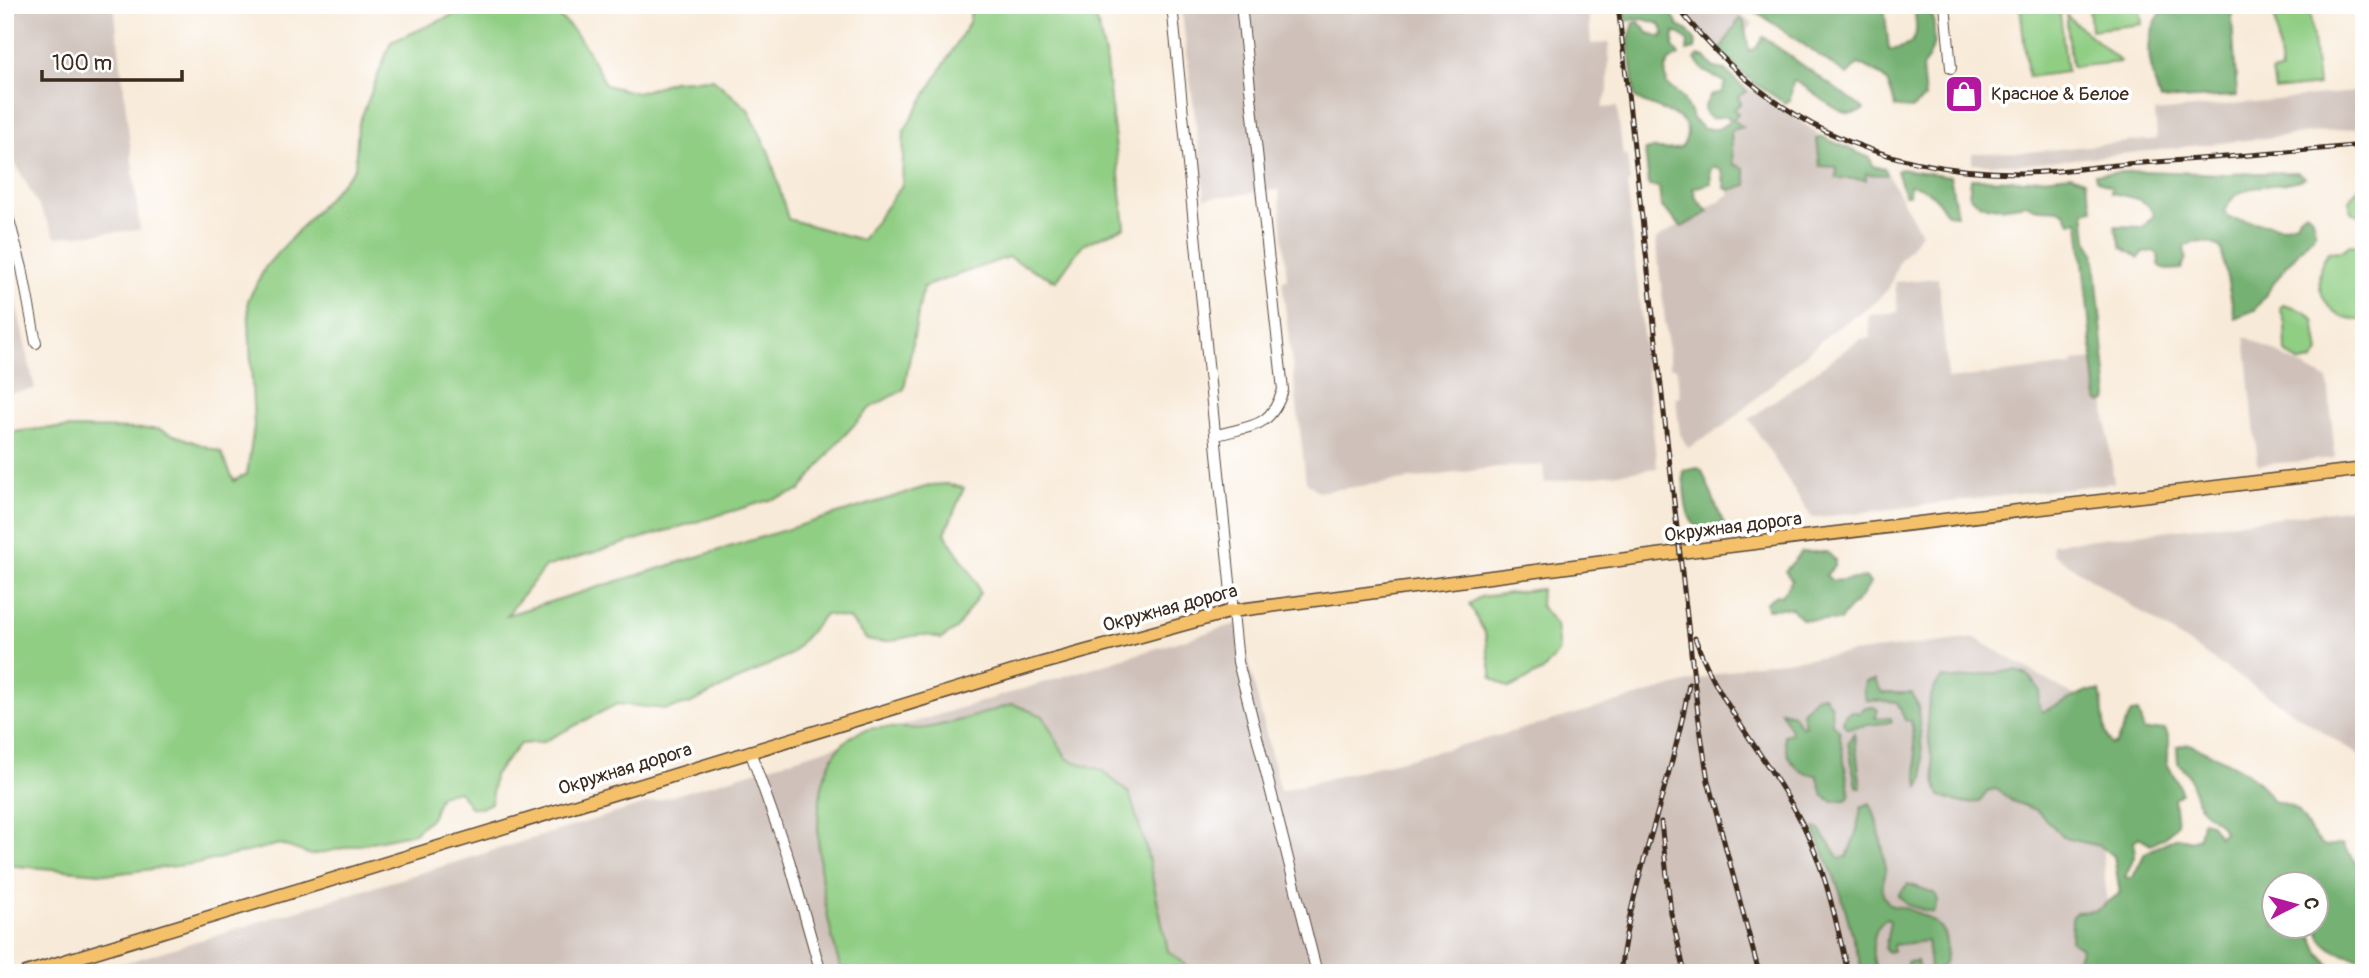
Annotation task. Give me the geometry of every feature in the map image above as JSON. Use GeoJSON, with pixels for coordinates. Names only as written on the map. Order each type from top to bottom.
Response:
{"type":"FeatureCollection","features":[{"type":"Feature","properties":{"kind":"main road","name":"Окружная дорога"},"geometry":{"type":"LineString","coordinates":[[26,973],[1032,666],[1232,611],[1680,552],[2364,469]]}},
{"type":"Feature","properties":{"kind":"street"},"geometry":{"type":"LineString","coordinates":[[1172,5],[1217,435],[1232,611],[1244,692],[1317,973]]}},
{"type":"Feature","properties":{"kind":"street"},"geometry":{"type":"LineString","coordinates":[[1217,435],[1266,421],[1278,407],[1283,390],[1241,5]]}},
{"type":"Feature","properties":{"kind":"street"},"geometry":{"type":"LineString","coordinates":[[1945,5],[1951,68]]}},
{"type":"Feature","properties":{"kind":"street"},"geometry":{"type":"LineString","coordinates":[[5,205],[22,268],[36,343]]}},
{"type":"Feature","properties":{"kind":"street"},"geometry":{"type":"LineString","coordinates":[[750,751],[789,860],[821,973]]}},
{"type":"Feature","properties":{"kind":"shaded area"},"geometry":{"type":"Polygon","coordinates":[[[5,5],[114,5],[140,230],[56,237],[5,145],[5,122],[10,119],[5,109],[5,5]]]}},
{"type":"Feature","properties":{"kind":"shaded area"},"geometry":{"type":"Polygon","coordinates":[[[1181,5],[1588,5],[1591,44],[1609,43],[1608,91],[1602,108],[1617,107],[1623,156],[1627,156],[1630,183],[1627,184],[1657,468],[1545,483],[1543,465],[1491,468],[1318,492],[1306,481],[1282,281],[1287,280],[1279,190],[1205,198],[1181,5]]]}},
{"type":"Feature","properties":{"kind":"shaded area"},"geometry":{"type":"Polygon","coordinates":[[[1679,5],[1706,5],[1729,14],[1733,10],[1753,23],[1730,60],[1698,31],[1679,5]]]}},
{"type":"Feature","properties":{"kind":"shaded area"},"geometry":{"type":"Polygon","coordinates":[[[1742,84],[1818,133],[1821,165],[1839,166],[1838,178],[1865,181],[1866,173],[1888,174],[1921,233],[1899,262],[1889,288],[1874,304],[1832,331],[1727,424],[1688,448],[1680,434],[1676,397],[1680,396],[1677,368],[1670,367],[1656,239],[1729,195],[1730,91],[1742,84]]]}},
{"type":"Feature","properties":{"kind":"shaded area"},"geometry":{"type":"Polygon","coordinates":[[[2364,91],[2364,127],[2030,164],[1972,164],[1972,153],[2029,152],[2157,139],[2155,112],[2364,91]]]}},
{"type":"Feature","properties":{"kind":"shaded area"},"geometry":{"type":"Polygon","coordinates":[[[5,254],[35,389],[5,394],[5,254]]]}},
{"type":"Feature","properties":{"kind":"shaded area"},"geometry":{"type":"Polygon","coordinates":[[[1938,278],[1948,379],[2073,365],[2073,361],[2099,359],[2114,483],[1812,518],[1749,419],[1860,339],[1870,338],[1868,315],[1898,312],[1895,282],[1938,278]]]}},
{"type":"Feature","properties":{"kind":"shaded area"},"geometry":{"type":"Polygon","coordinates":[[[2245,336],[2328,380],[2335,458],[2258,465],[2245,336]]]}},
{"type":"Feature","properties":{"kind":"shaded area"},"geometry":{"type":"Polygon","coordinates":[[[2364,507],[2364,759],[2053,554],[2052,544],[2364,507]]]}},
{"type":"Feature","properties":{"kind":"shaded area"},"geometry":{"type":"Polygon","coordinates":[[[1239,623],[1280,791],[1497,736],[1750,665],[1975,638],[2092,706],[2112,973],[92,973],[1239,623]]]}},
{"type":"Feature","properties":{"kind":"green space"},"geometry":{"type":"Polygon","coordinates":[[[476,5],[538,5],[561,18],[571,28],[587,50],[605,85],[638,93],[673,81],[713,79],[748,109],[770,155],[788,219],[862,240],[902,185],[904,131],[969,23],[972,5],[1093,5],[1105,55],[1125,227],[1083,244],[1056,281],[1008,257],[923,287],[904,389],[870,408],[838,442],[800,491],[545,567],[507,615],[932,485],[947,484],[964,488],[945,533],[980,593],[957,628],[941,639],[922,635],[888,641],[867,640],[849,619],[825,614],[791,654],[689,704],[666,709],[617,704],[543,742],[520,744],[494,775],[491,803],[481,808],[470,807],[459,791],[440,795],[432,817],[414,833],[311,855],[280,844],[200,863],[113,874],[5,865],[5,433],[47,428],[158,429],[221,452],[234,481],[247,474],[254,426],[248,300],[266,266],[355,168],[358,126],[391,42],[476,5]]]}},
{"type":"Feature","properties":{"kind":"green space"},"geometry":{"type":"Polygon","coordinates":[[[1622,5],[1668,5],[1678,26],[1687,30],[1696,42],[1695,49],[1687,51],[1688,42],[1681,34],[1674,33],[1673,47],[1679,55],[1669,61],[1665,69],[1667,85],[1682,97],[1694,120],[1703,129],[1717,129],[1729,123],[1730,118],[1725,116],[1711,119],[1706,115],[1704,108],[1710,96],[1722,92],[1725,82],[1704,71],[1695,59],[1698,56],[1706,58],[1714,68],[1725,70],[1747,91],[1738,97],[1741,103],[1734,109],[1738,113],[1733,120],[1743,127],[1731,130],[1733,164],[1744,168],[1747,185],[1730,190],[1725,188],[1722,171],[1714,166],[1710,170],[1711,183],[1693,188],[1696,198],[1708,212],[1682,227],[1661,206],[1659,187],[1649,186],[1645,150],[1682,147],[1687,136],[1686,127],[1674,115],[1635,98],[1628,41],[1634,23],[1639,22],[1648,33],[1662,37],[1664,33],[1660,24],[1643,19],[1626,20],[1622,5]]]}},
{"type":"Feature","properties":{"kind":"green space"},"geometry":{"type":"Polygon","coordinates":[[[1747,5],[1884,5],[1889,50],[1907,45],[1915,36],[1914,5],[1932,5],[1933,45],[1922,68],[1925,98],[1911,109],[1895,107],[1891,90],[1880,74],[1858,64],[1847,75],[1747,5]]]}},
{"type":"Feature","properties":{"kind":"green space"},"geometry":{"type":"Polygon","coordinates":[[[2020,5],[2059,5],[2067,72],[2028,77],[2020,5]]]}},
{"type":"Feature","properties":{"kind":"green space"},"geometry":{"type":"Polygon","coordinates":[[[2089,5],[2140,5],[2142,24],[2091,30],[2089,5]]]}},
{"type":"Feature","properties":{"kind":"green space"},"geometry":{"type":"Polygon","coordinates":[[[2167,5],[2231,5],[2237,96],[2160,100],[2149,51],[2153,28],[2167,5]]]}},
{"type":"Feature","properties":{"kind":"green space"},"geometry":{"type":"Polygon","coordinates":[[[2274,5],[2309,5],[2318,85],[2275,90],[2272,72],[2281,71],[2274,5]]]}},
{"type":"Feature","properties":{"kind":"green space"},"geometry":{"type":"Polygon","coordinates":[[[2066,15],[2121,62],[2072,67],[2066,15]]]}},
{"type":"Feature","properties":{"kind":"green space"},"geometry":{"type":"Polygon","coordinates":[[[1740,18],[1744,22],[1749,51],[1756,48],[1763,37],[1864,109],[1856,113],[1838,110],[1793,81],[1790,100],[1785,103],[1754,83],[1722,55],[1721,49],[1740,18]]]}},
{"type":"Feature","properties":{"kind":"green space"},"geometry":{"type":"Polygon","coordinates":[[[1822,137],[1870,158],[1873,166],[1885,169],[1887,175],[1866,174],[1866,180],[1836,178],[1837,167],[1820,166],[1817,139],[1822,137]]]}},
{"type":"Feature","properties":{"kind":"green space"},"geometry":{"type":"Polygon","coordinates":[[[1900,169],[1950,176],[1957,215],[1947,214],[1936,199],[1922,188],[1910,185],[1909,195],[1905,195],[1897,171],[1900,169]]]}},
{"type":"Feature","properties":{"kind":"green space"},"geometry":{"type":"Polygon","coordinates":[[[2142,171],[2225,174],[2297,172],[2305,178],[2248,189],[2231,200],[2224,211],[2229,218],[2282,227],[2296,223],[2299,216],[2306,212],[2313,218],[2315,233],[2286,266],[2255,310],[2235,318],[2221,248],[2202,242],[2192,243],[2184,247],[2186,258],[2181,269],[2166,270],[2159,265],[2158,254],[2153,251],[2143,253],[2139,258],[2122,247],[2114,226],[2143,227],[2154,215],[2143,202],[2111,193],[2111,187],[2096,179],[2095,174],[2142,171]]]}},
{"type":"Feature","properties":{"kind":"green space"},"geometry":{"type":"Polygon","coordinates":[[[2071,175],[2085,180],[2093,209],[2084,211],[2087,240],[2094,251],[2107,401],[2100,402],[2097,399],[2079,222],[2070,222],[2065,212],[2060,210],[2036,208],[2026,204],[1989,207],[1969,196],[1971,179],[2022,180],[2071,175]]]}},
{"type":"Feature","properties":{"kind":"green space"},"geometry":{"type":"Polygon","coordinates":[[[2364,183],[2364,217],[2351,212],[2350,203],[2354,192],[2364,183]]]}},
{"type":"Feature","properties":{"kind":"green space"},"geometry":{"type":"Polygon","coordinates":[[[2350,245],[2364,246],[2364,319],[2351,320],[2339,316],[2324,299],[2320,287],[2319,275],[2328,252],[2342,251],[2350,245]]]}},
{"type":"Feature","properties":{"kind":"green space"},"geometry":{"type":"Polygon","coordinates":[[[2283,305],[2306,312],[2314,320],[2319,353],[2312,361],[2300,363],[2286,352],[2285,323],[2280,308],[2283,305]]]}},
{"type":"Feature","properties":{"kind":"green space"},"geometry":{"type":"Polygon","coordinates":[[[1698,468],[1702,471],[1727,532],[1702,530],[1689,516],[1683,471],[1698,468]]]}},
{"type":"Feature","properties":{"kind":"green space"},"geometry":{"type":"Polygon","coordinates":[[[1802,552],[1827,552],[1835,560],[1835,566],[1826,575],[1832,581],[1866,578],[1870,583],[1864,594],[1840,621],[1801,619],[1792,608],[1767,609],[1766,602],[1776,595],[1781,596],[1792,580],[1785,571],[1802,552]]]}},
{"type":"Feature","properties":{"kind":"green space"},"geometry":{"type":"Polygon","coordinates":[[[1541,589],[1540,605],[1556,625],[1559,651],[1543,671],[1509,688],[1492,678],[1485,633],[1469,604],[1480,597],[1541,589]]]}},
{"type":"Feature","properties":{"kind":"green space"},"geometry":{"type":"Polygon","coordinates":[[[2014,670],[2028,675],[2040,691],[2038,702],[2042,712],[2087,691],[2100,691],[2111,745],[2116,743],[2131,713],[2138,712],[2144,731],[2165,729],[2169,739],[2167,762],[2181,793],[2174,799],[2177,824],[2164,838],[2151,844],[2139,837],[2134,842],[2135,855],[2125,877],[2127,879],[2133,877],[2145,853],[2177,837],[2191,841],[2199,838],[2202,821],[2210,823],[2219,836],[2224,832],[2220,824],[2201,808],[2188,774],[2178,763],[2177,746],[2189,744],[2248,774],[2266,791],[2272,801],[2293,807],[2325,846],[2342,844],[2357,865],[2364,864],[2364,958],[2334,950],[2323,940],[2330,940],[2330,870],[2260,870],[2260,940],[2314,940],[2320,955],[2338,973],[2072,973],[2082,948],[2071,941],[2072,918],[2076,912],[2096,911],[2120,893],[2114,856],[2099,846],[2065,838],[2036,810],[2012,801],[1996,789],[1987,791],[1980,802],[1961,803],[1940,796],[1929,743],[1928,714],[1934,688],[1942,678],[1956,679],[2014,670]]]}},
{"type":"Feature","properties":{"kind":"green space"},"geometry":{"type":"Polygon","coordinates":[[[1875,680],[1882,693],[1912,693],[1918,706],[1924,778],[1919,787],[1911,720],[1905,720],[1897,702],[1866,700],[1863,690],[1865,682],[1875,680]]]}},
{"type":"Feature","properties":{"kind":"green space"},"geometry":{"type":"Polygon","coordinates":[[[1824,695],[1831,706],[1832,724],[1839,730],[1850,796],[1846,800],[1832,801],[1823,795],[1817,775],[1802,771],[1792,762],[1785,742],[1784,735],[1792,733],[1781,711],[1793,714],[1801,726],[1805,726],[1802,712],[1815,697],[1824,695]]]}},
{"type":"Feature","properties":{"kind":"green space"},"geometry":{"type":"Polygon","coordinates":[[[1013,704],[1043,716],[1067,759],[1101,770],[1129,793],[1146,848],[1168,951],[1195,973],[842,973],[828,917],[818,847],[823,781],[834,755],[852,736],[861,731],[889,727],[926,728],[1013,704]]]}},
{"type":"Feature","properties":{"kind":"green space"},"geometry":{"type":"Polygon","coordinates":[[[1865,707],[1878,710],[1875,718],[1891,718],[1892,722],[1847,728],[1843,723],[1845,715],[1852,711],[1859,713],[1865,707]]]}},
{"type":"Feature","properties":{"kind":"green space"},"geometry":{"type":"Polygon","coordinates":[[[1854,733],[1861,788],[1856,786],[1848,742],[1854,733]]]}},
{"type":"Feature","properties":{"kind":"green space"},"geometry":{"type":"Polygon","coordinates":[[[1870,803],[1884,857],[1882,890],[1885,898],[1892,906],[1906,908],[1929,918],[1944,933],[1945,964],[1933,973],[1896,973],[1908,971],[1907,962],[1917,961],[1919,970],[1930,968],[1927,941],[1893,945],[1893,951],[1888,952],[1885,949],[1890,921],[1887,918],[1877,929],[1873,944],[1878,973],[1863,973],[1841,894],[1815,828],[1820,830],[1839,858],[1847,857],[1857,830],[1861,807],[1870,803]]]}},
{"type":"Feature","properties":{"kind":"green space"},"geometry":{"type":"Polygon","coordinates":[[[1908,884],[1935,893],[1938,901],[1933,913],[1908,905],[1898,895],[1908,884]]]}},
{"type":"Feature","properties":{"kind":"railway"},"geometry":{"type":"LineString","coordinates":[[1618,5],[1698,714],[1708,781],[1759,973]]}},
{"type":"Feature","properties":{"kind":"railway"},"geometry":{"type":"LineString","coordinates":[[1676,5],[1710,45],[1747,79],[1786,108],[1827,132],[1871,150],[1918,163],[1967,170],[2035,173],[2364,145]]}},
{"type":"Feature","properties":{"kind":"railway"},"geometry":{"type":"LineString","coordinates":[[1695,638],[1715,683],[1805,829],[1828,889],[1848,973]]}},
{"type":"Feature","properties":{"kind":"railway"},"geometry":{"type":"LineString","coordinates":[[1620,973],[1634,900],[1673,756],[1689,684]]}},
{"type":"Feature","properties":{"kind":"railway"},"geometry":{"type":"LineString","coordinates":[[1661,822],[1671,913],[1685,973]]}},
{"type":"Feature","properties":{"kind":"place","name":"Красное & Белое"},"geometry":{"type":"Point","coordinates":[1964,94]}}]}
